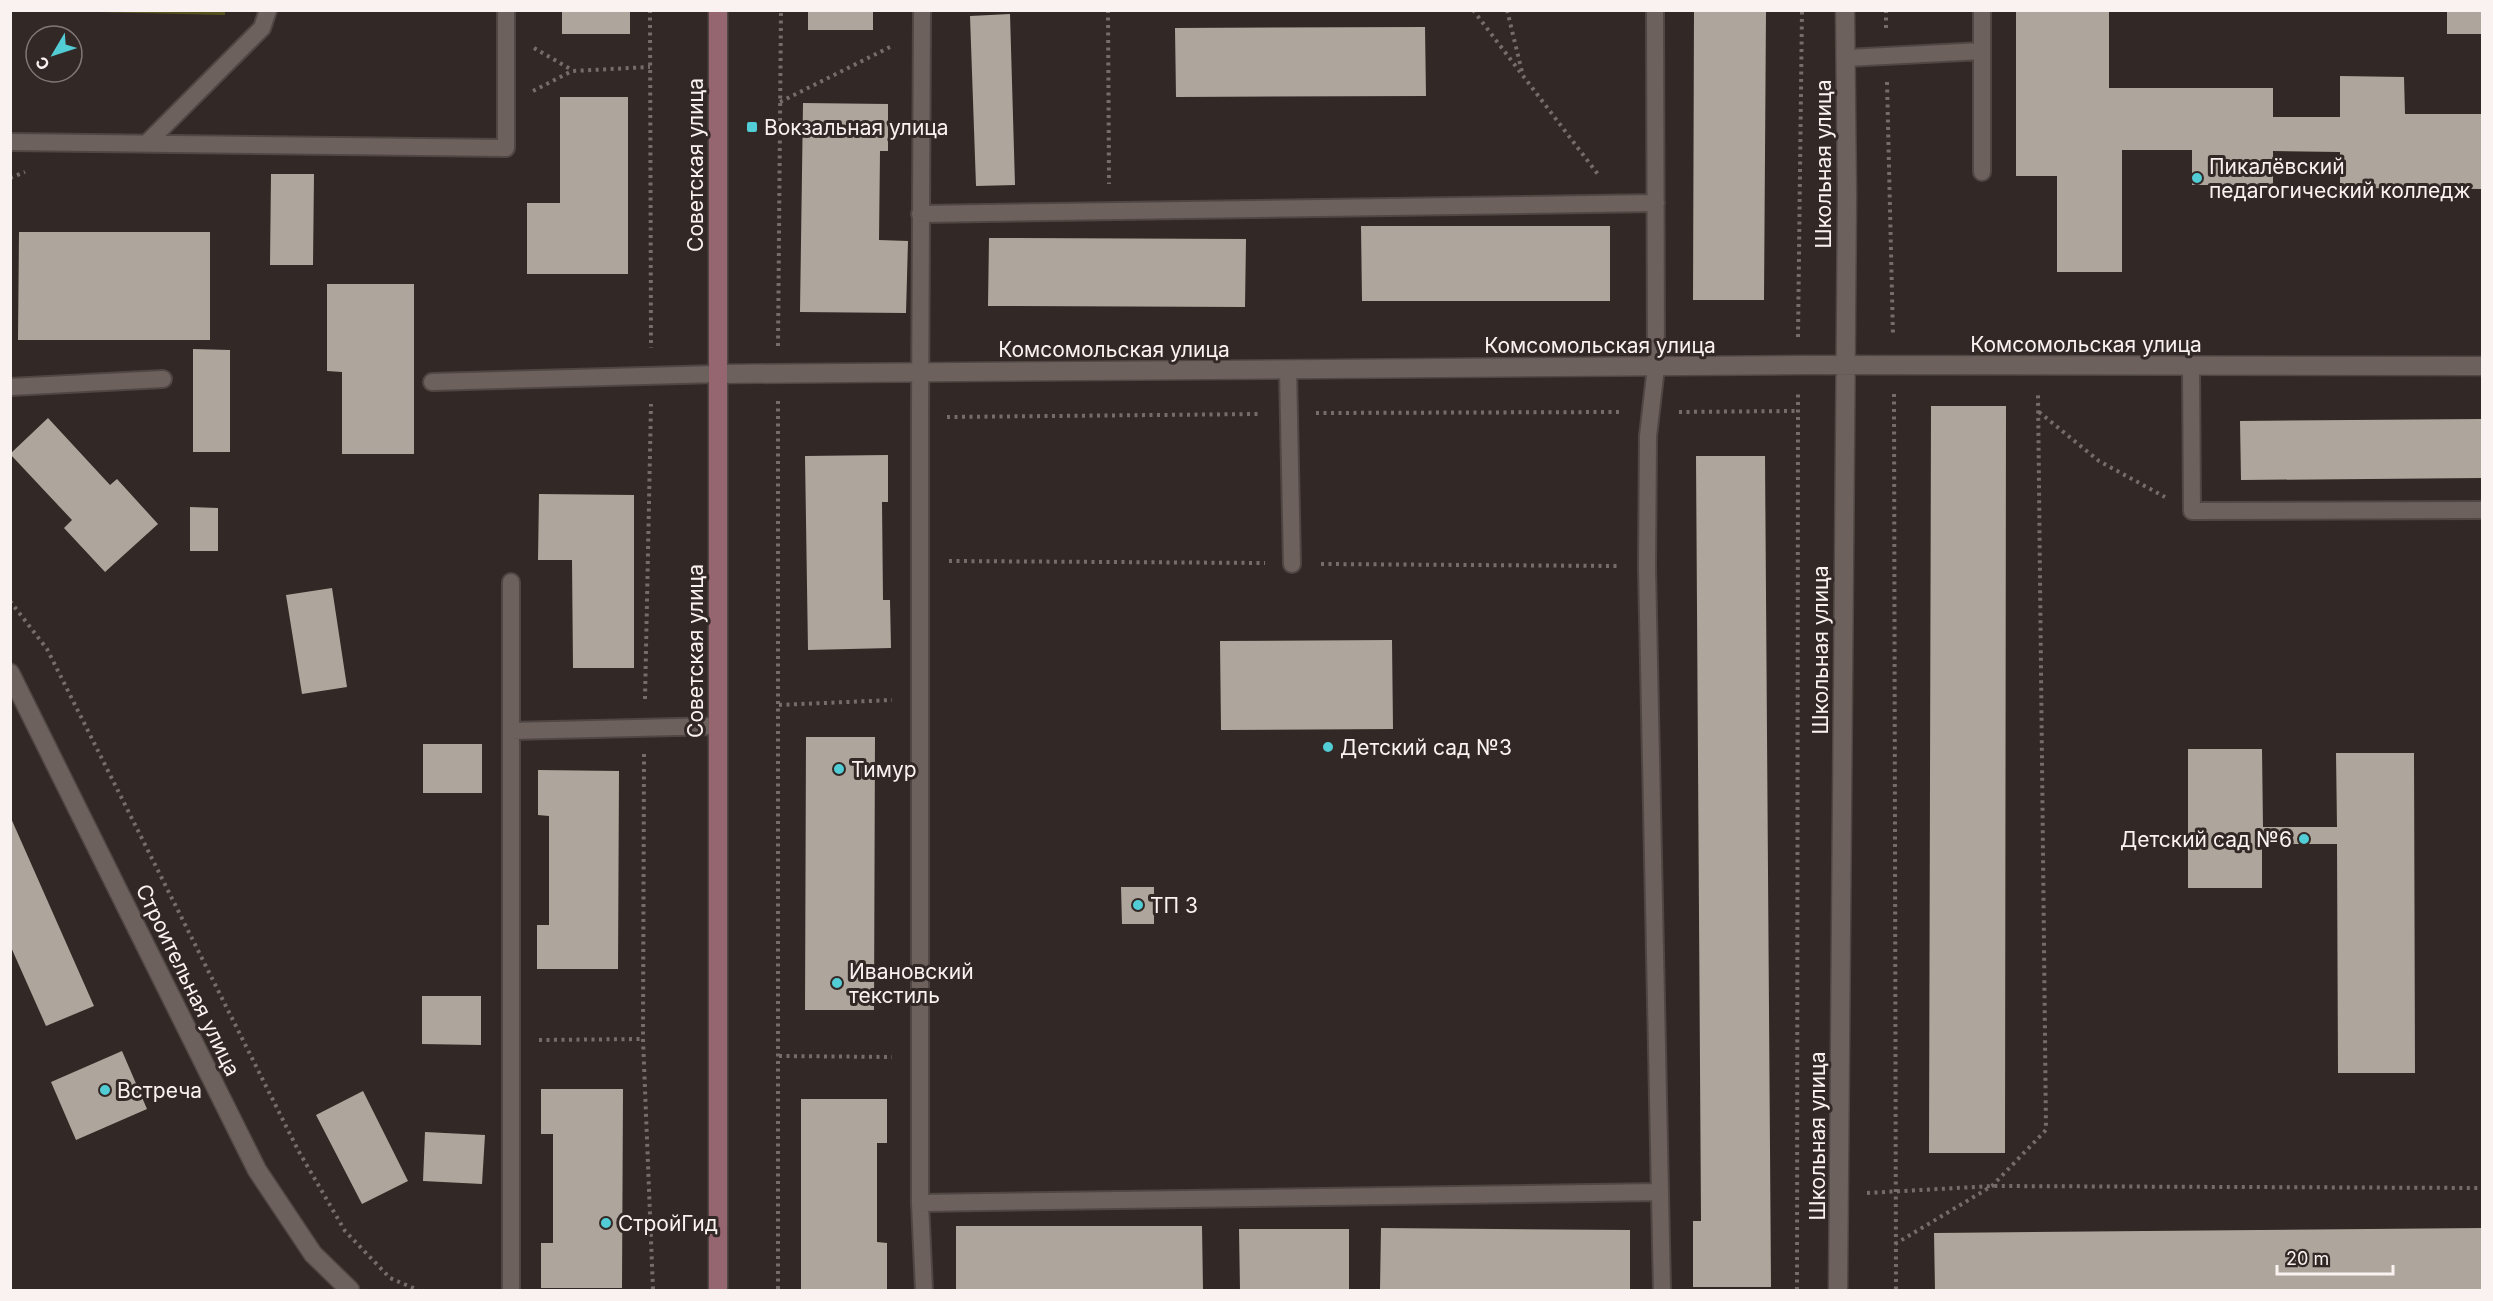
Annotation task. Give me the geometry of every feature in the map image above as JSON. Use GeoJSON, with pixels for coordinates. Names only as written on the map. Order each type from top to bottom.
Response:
{"type":"FeatureCollection","features":[{"type":"Feature","properties":{"kind":"street","name":"Советская улица"},"geometry":{"type":"LineString","coordinates":[[718,10],[718,1290]]}},
{"type":"Feature","properties":{"kind":"street","name":"Школьная улица"},"geometry":{"type":"LineString","coordinates":[[1838,1290],[1845,10]]}},
{"type":"Feature","properties":{"kind":"street","name":"Комсомольская улица"},"geometry":{"type":"LineString","coordinates":[[717,374],[1798,365],[1844,367],[2482,366]]}},
{"type":"Feature","properties":{"kind":"street","name":"Строительная улица"},"geometry":{"type":"LineString","coordinates":[[10,673],[258,1170],[313,1254],[350,1290]]}},
{"type":"Feature","properties":{"kind":"lane"},"geometry":{"type":"LineString","coordinates":[[147,143],[262,28],[268,10]]}},
{"type":"Feature","properties":{"kind":"lane"},"geometry":{"type":"LineString","coordinates":[[10,142],[506,147],[506,10]]}},
{"type":"Feature","properties":{"kind":"lane"},"geometry":{"type":"LineString","coordinates":[[922,10],[920,1203],[924,1290]]}},
{"type":"Feature","properties":{"kind":"lane"},"geometry":{"type":"LineString","coordinates":[[1655,10],[1656,367],[1648,436],[1647,567],[1662,1290]]}},
{"type":"Feature","properties":{"kind":"lane"},"geometry":{"type":"LineString","coordinates":[[1982,10],[1982,172]]}},
{"type":"Feature","properties":{"kind":"lane"},"geometry":{"type":"LineString","coordinates":[[1846,58],[1982,51]]}},
{"type":"Feature","properties":{"kind":"lane"},"geometry":{"type":"LineString","coordinates":[[920,214],[1656,203]]}},
{"type":"Feature","properties":{"kind":"lane"},"geometry":{"type":"LineString","coordinates":[[2191,366],[2192,511],[2482,510]]}},
{"type":"Feature","properties":{"kind":"lane"},"geometry":{"type":"LineString","coordinates":[[1288,370],[1292,564]]}},
{"type":"Feature","properties":{"kind":"lane"},"geometry":{"type":"LineString","coordinates":[[432,382],[717,374]]}},
{"type":"Feature","properties":{"kind":"lane"},"geometry":{"type":"LineString","coordinates":[[10,387],[163,379]]}},
{"type":"Feature","properties":{"kind":"lane"},"geometry":{"type":"LineString","coordinates":[[511,582],[511,1290]]}},
{"type":"Feature","properties":{"kind":"lane"},"geometry":{"type":"LineString","coordinates":[[511,731],[718,726]]}},
{"type":"Feature","properties":{"kind":"lane"},"geometry":{"type":"LineString","coordinates":[[920,1203],[1660,1192]]}},
{"type":"Feature","properties":{"kind":"path"},"geometry":{"type":"LineString","coordinates":[[650,10],[652,376],[644,728],[643,1039],[653,1290]]}},
{"type":"Feature","properties":{"kind":"path"},"geometry":{"type":"LineString","coordinates":[[778,1290],[778,374],[781,10]]}},
{"type":"Feature","properties":{"kind":"path"},"geometry":{"type":"LineString","coordinates":[[1108,10],[1109,211]]}},
{"type":"Feature","properties":{"kind":"path"},"geometry":{"type":"LineString","coordinates":[[1473,10],[1621,203]]}},
{"type":"Feature","properties":{"kind":"path"},"geometry":{"type":"LineString","coordinates":[[1507,10],[1522,76]]}},
{"type":"Feature","properties":{"kind":"path"},"geometry":{"type":"LineString","coordinates":[[1797,1290],[1798,365],[1802,10]]}},
{"type":"Feature","properties":{"kind":"path"},"geometry":{"type":"LineString","coordinates":[[1886,10],[1893,367],[1896,1290]]}},
{"type":"Feature","properties":{"kind":"path"},"geometry":{"type":"LineString","coordinates":[[780,102],[922,31]]}},
{"type":"Feature","properties":{"kind":"path"},"geometry":{"type":"LineString","coordinates":[[506,32],[572,71]]}},
{"type":"Feature","properties":{"kind":"path"},"geometry":{"type":"LineString","coordinates":[[506,104],[572,71],[650,67]]}},
{"type":"Feature","properties":{"kind":"path"},"geometry":{"type":"LineString","coordinates":[[1895,1244],[1992,1186],[2046,1130],[2038,367]]}},
{"type":"Feature","properties":{"kind":"path"},"geometry":{"type":"LineString","coordinates":[[920,417],[1798,411]]}},
{"type":"Feature","properties":{"kind":"path"},"geometry":{"type":"LineString","coordinates":[[2038,412],[2099,461],[2192,511]]}},
{"type":"Feature","properties":{"kind":"path"},"geometry":{"type":"LineString","coordinates":[[10,601],[47,649],[298,1150],[345,1231],[390,1278],[418,1290]]}},
{"type":"Feature","properties":{"kind":"path"},"geometry":{"type":"LineString","coordinates":[[778,705],[920,699]]}},
{"type":"Feature","properties":{"kind":"path"},"geometry":{"type":"LineString","coordinates":[[511,1041],[643,1039]]}},
{"type":"Feature","properties":{"kind":"path"},"geometry":{"type":"LineString","coordinates":[[779,1056],[920,1058]]}},
{"type":"Feature","properties":{"kind":"path"},"geometry":{"type":"LineString","coordinates":[[1839,1194],[1897,1193],[1992,1186],[2482,1188]]}},
{"type":"Feature","properties":{"kind":"shaded area"},"geometry":{"type":"Polygon","coordinates":[[[11,10],[225,10],[225,15],[11,10]]]}},
{"type":"Feature","properties":{"kind":"building"},"geometry":{"type":"Polygon","coordinates":[[[562,10],[630,10],[630,34],[562,34],[562,10]]]}},
{"type":"Feature","properties":{"kind":"building"},"geometry":{"type":"Polygon","coordinates":[[[808,10],[873,10],[873,30],[808,30],[808,10]]]}},
{"type":"Feature","properties":{"kind":"building"},"geometry":{"type":"Polygon","coordinates":[[[1694,10],[1766,10],[1764,300],[1693,300],[1694,10]]]}},
{"type":"Feature","properties":{"kind":"building"},"geometry":{"type":"Polygon","coordinates":[[[2016,10],[2109,10],[2109,88],[2273,88],[2273,117],[2340,117],[2340,76],[2404,77],[2405,114],[2482,114],[2482,189],[2340,188],[2340,152],[2273,151],[2273,185],[2192,185],[2192,150],[2122,150],[2122,272],[2057,272],[2057,176],[2016,176],[2016,10]]]}},
{"type":"Feature","properties":{"kind":"building"},"geometry":{"type":"Polygon","coordinates":[[[2447,10],[2482,10],[2482,34],[2447,34],[2447,10]]]}},
{"type":"Feature","properties":{"kind":"building"},"geometry":{"type":"Polygon","coordinates":[[[1010,14],[1015,185],[976,186],[970,16],[1010,14]]]}},
{"type":"Feature","properties":{"kind":"building"},"geometry":{"type":"Polygon","coordinates":[[[1425,27],[1426,96],[1176,97],[1175,28],[1425,27]]]}},
{"type":"Feature","properties":{"kind":"building"},"geometry":{"type":"Polygon","coordinates":[[[560,97],[628,97],[628,274],[527,274],[527,203],[560,203],[560,97]]]}},
{"type":"Feature","properties":{"kind":"building"},"geometry":{"type":"Polygon","coordinates":[[[803,103],[888,104],[888,151],[880,151],[879,240],[908,241],[906,313],[800,312],[803,103]]]}},
{"type":"Feature","properties":{"kind":"building"},"geometry":{"type":"Polygon","coordinates":[[[271,174],[314,174],[313,265],[270,265],[271,174]]]}},
{"type":"Feature","properties":{"kind":"building"},"geometry":{"type":"Polygon","coordinates":[[[1361,226],[1610,226],[1610,301],[1362,301],[1361,226]]]}},
{"type":"Feature","properties":{"kind":"building"},"geometry":{"type":"Polygon","coordinates":[[[19,232],[210,232],[210,340],[18,340],[19,232]]]}},
{"type":"Feature","properties":{"kind":"building"},"geometry":{"type":"Polygon","coordinates":[[[989,238],[1246,239],[1245,307],[988,306],[989,238]]]}},
{"type":"Feature","properties":{"kind":"building"},"geometry":{"type":"Polygon","coordinates":[[[327,284],[414,284],[414,454],[342,454],[342,372],[327,371],[327,284]]]}},
{"type":"Feature","properties":{"kind":"building"},"geometry":{"type":"Polygon","coordinates":[[[193,349],[230,350],[230,452],[193,452],[193,349]]]}},
{"type":"Feature","properties":{"kind":"building"},"geometry":{"type":"Polygon","coordinates":[[[1931,406],[2006,406],[2005,1153],[1929,1153],[1931,406]]]}},
{"type":"Feature","properties":{"kind":"building"},"geometry":{"type":"Polygon","coordinates":[[[48,418],[110,485],[117,479],[158,524],[105,572],[64,528],[72,520],[10,454],[48,418]]]}},
{"type":"Feature","properties":{"kind":"building"},"geometry":{"type":"Polygon","coordinates":[[[2482,419],[2482,478],[2241,480],[2240,421],[2482,419]]]}},
{"type":"Feature","properties":{"kind":"building"},"geometry":{"type":"Polygon","coordinates":[[[888,455],[888,502],[882,502],[883,600],[890,600],[891,648],[808,650],[805,456],[888,455]]]}},
{"type":"Feature","properties":{"kind":"building"},"geometry":{"type":"Polygon","coordinates":[[[1696,456],[1765,456],[1771,1287],[1693,1287],[1693,1221],[1701,1221],[1696,456]]]}},
{"type":"Feature","properties":{"kind":"building"},"geometry":{"type":"Polygon","coordinates":[[[539,494],[634,495],[634,668],[573,668],[572,560],[538,560],[539,494]]]}},
{"type":"Feature","properties":{"kind":"building"},"geometry":{"type":"Polygon","coordinates":[[[190,507],[218,508],[218,551],[190,551],[190,507]]]}},
{"type":"Feature","properties":{"kind":"building"},"geometry":{"type":"Polygon","coordinates":[[[332,588],[347,687],[302,694],[286,595],[332,588]]]}},
{"type":"Feature","properties":{"kind":"building"},"geometry":{"type":"Polygon","coordinates":[[[1392,640],[1393,729],[1221,730],[1220,641],[1392,640]]]}},
{"type":"Feature","properties":{"kind":"building"},"geometry":{"type":"Polygon","coordinates":[[[806,737],[875,737],[874,1010],[805,1010],[806,737]]]}},
{"type":"Feature","properties":{"kind":"building"},"geometry":{"type":"Polygon","coordinates":[[[423,744],[482,744],[482,793],[423,793],[423,744]]]}},
{"type":"Feature","properties":{"kind":"building"},"geometry":{"type":"Polygon","coordinates":[[[2188,749],[2262,749],[2263,827],[2337,827],[2336,753],[2414,753],[2415,1073],[2338,1073],[2337,844],[2262,844],[2262,888],[2188,888],[2188,749]]]}},
{"type":"Feature","properties":{"kind":"building"},"geometry":{"type":"Polygon","coordinates":[[[538,770],[619,771],[618,969],[537,969],[537,925],[549,925],[549,816],[538,815],[538,770]]]}},
{"type":"Feature","properties":{"kind":"building"},"geometry":{"type":"Polygon","coordinates":[[[10,816],[94,1006],[46,1026],[10,945],[10,816]]]}},
{"type":"Feature","properties":{"kind":"building","name":"ТП 3"},"geometry":{"type":"Polygon","coordinates":[[[1121,887],[1154,887],[1154,924],[1122,924],[1121,887]]]}},
{"type":"Feature","properties":{"kind":"building"},"geometry":{"type":"Polygon","coordinates":[[[422,996],[481,996],[481,1045],[422,1044],[422,996]]]}},
{"type":"Feature","properties":{"kind":"building"},"geometry":{"type":"Polygon","coordinates":[[[122,1051],[147,1109],[76,1140],[51,1082],[122,1051]]]}},
{"type":"Feature","properties":{"kind":"building"},"geometry":{"type":"Polygon","coordinates":[[[541,1089],[623,1089],[622,1288],[541,1288],[541,1243],[553,1243],[553,1134],[541,1134],[541,1089]]]}},
{"type":"Feature","properties":{"kind":"building"},"geometry":{"type":"Polygon","coordinates":[[[363,1091],[408,1181],[362,1204],[316,1115],[363,1091]]]}},
{"type":"Feature","properties":{"kind":"building"},"geometry":{"type":"Polygon","coordinates":[[[801,1099],[887,1099],[887,1143],[877,1143],[877,1242],[887,1243],[887,1290],[801,1290],[801,1099]]]}},
{"type":"Feature","properties":{"kind":"building"},"geometry":{"type":"Polygon","coordinates":[[[425,1132],[485,1135],[482,1184],[423,1181],[425,1132]]]}},
{"type":"Feature","properties":{"kind":"building"},"geometry":{"type":"Polygon","coordinates":[[[956,1226],[1202,1226],[1203,1290],[956,1290],[956,1226]]]}},
{"type":"Feature","properties":{"kind":"building"},"geometry":{"type":"Polygon","coordinates":[[[1381,1228],[1630,1230],[1630,1290],[1380,1290],[1381,1228]]]}},
{"type":"Feature","properties":{"kind":"building"},"geometry":{"type":"Polygon","coordinates":[[[2482,1228],[2482,1290],[1935,1290],[1934,1233],[2482,1228]]]}},
{"type":"Feature","properties":{"kind":"building"},"geometry":{"type":"Polygon","coordinates":[[[1239,1229],[1349,1229],[1349,1290],[1240,1290],[1239,1229]]]}},
{"type":"Feature","properties":{"kind":"place","name":"Вокзальная улица"},"geometry":{"type":"Point","coordinates":[752,127]}},
{"type":"Feature","properties":{"kind":"place","name":"Пикалёвский педагогический колледж"},"geometry":{"type":"Point","coordinates":[2197,178]}},
{"type":"Feature","properties":{"kind":"place","name":"Детский сад №3"},"geometry":{"type":"Point","coordinates":[1328,747]}},
{"type":"Feature","properties":{"kind":"place","name":"Тимур"},"geometry":{"type":"Point","coordinates":[839,769]}},
{"type":"Feature","properties":{"kind":"place","name":"Детский сад №6"},"geometry":{"type":"Point","coordinates":[2304,839]}},
{"type":"Feature","properties":{"kind":"place","name":"ТП 3"},"geometry":{"type":"Point","coordinates":[1138,905]}},
{"type":"Feature","properties":{"kind":"place","name":"Ивановский текстиль"},"geometry":{"type":"Point","coordinates":[837,983]}},
{"type":"Feature","properties":{"kind":"place","name":"Встреча"},"geometry":{"type":"Point","coordinates":[105,1090]}},
{"type":"Feature","properties":{"kind":"place","name":"СтройГид"},"geometry":{"type":"Point","coordinates":[606,1223]}}]}
